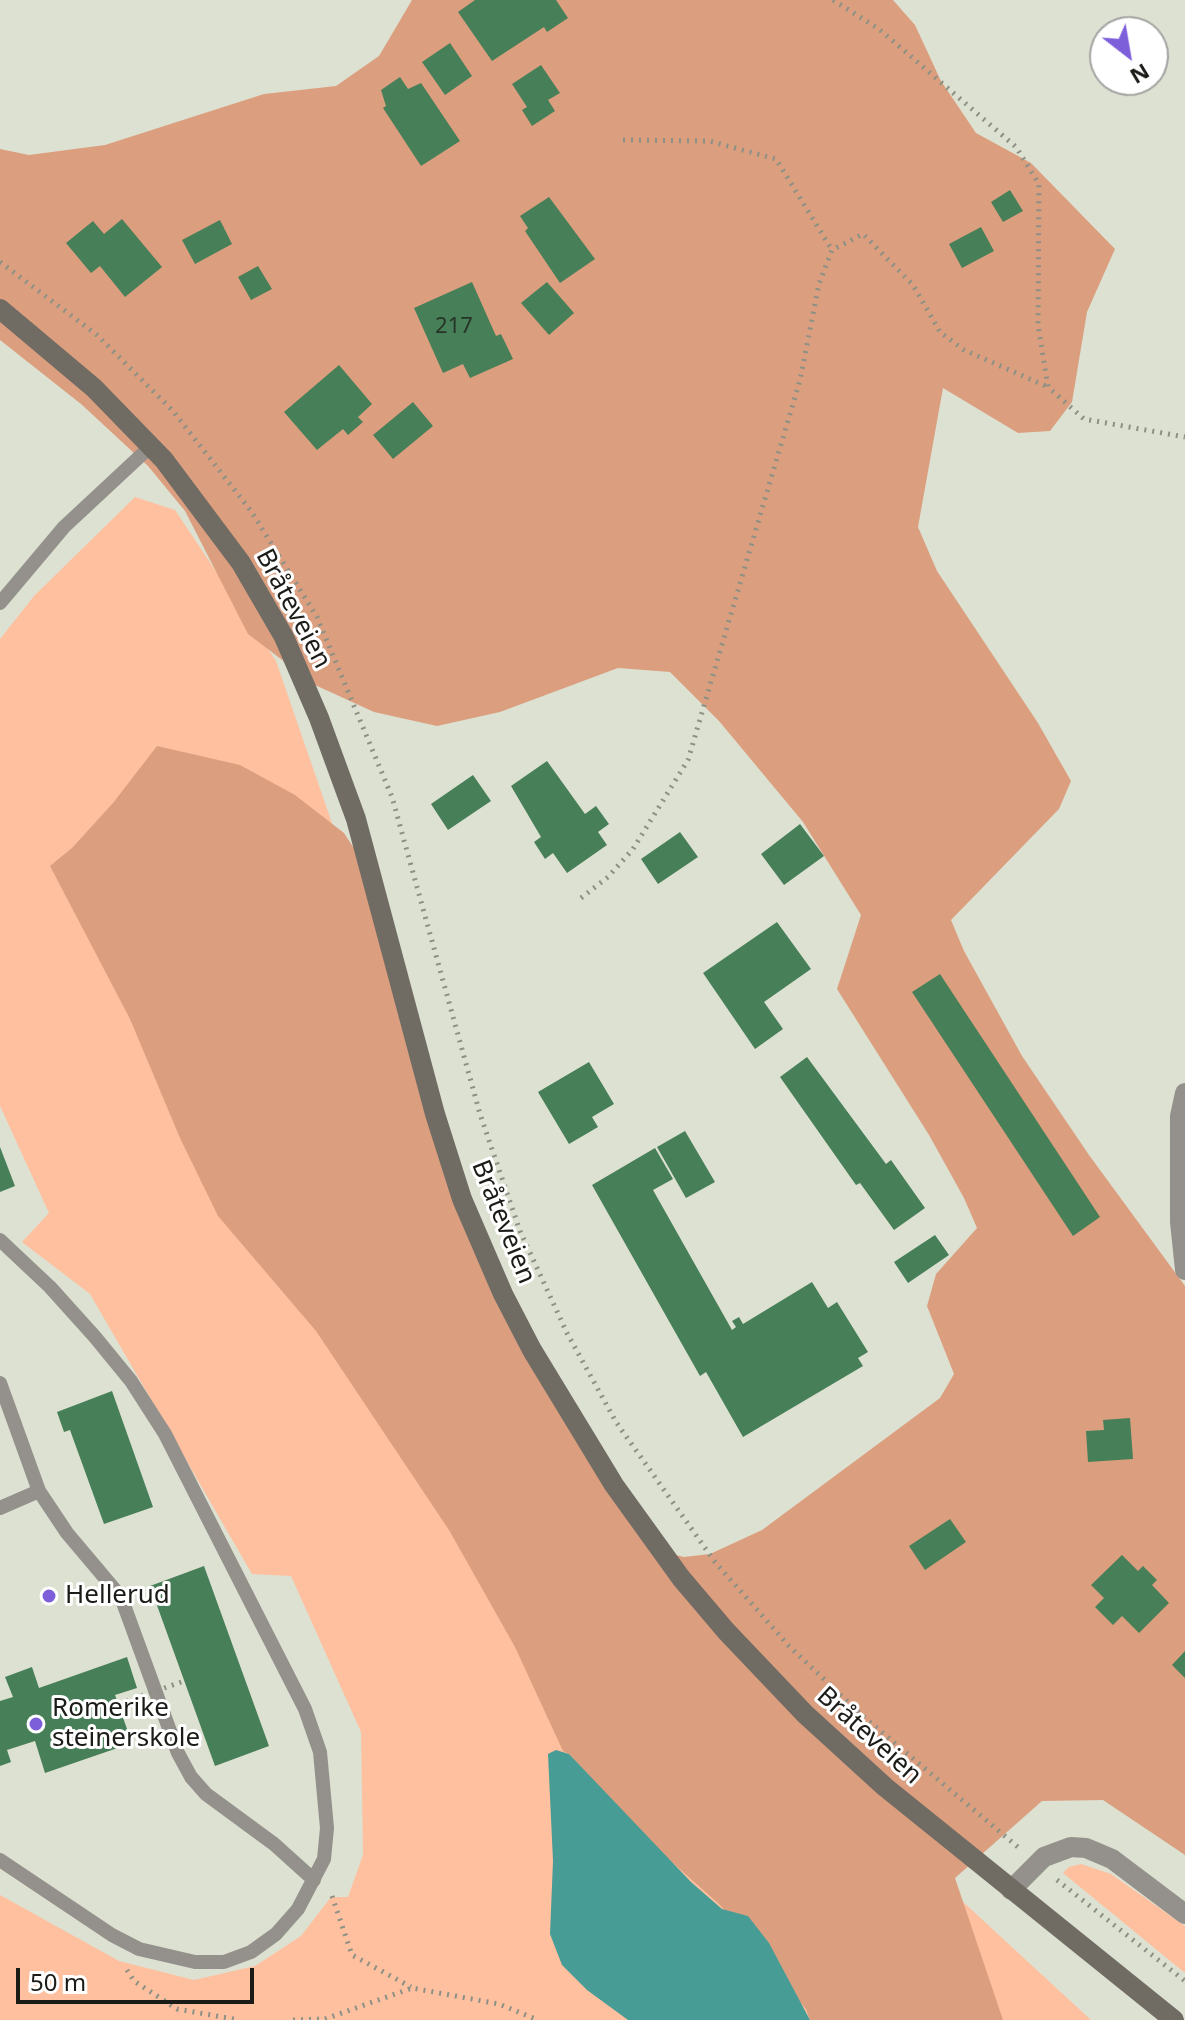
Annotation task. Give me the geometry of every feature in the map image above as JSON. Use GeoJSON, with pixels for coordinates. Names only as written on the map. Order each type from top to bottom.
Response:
{"type":"FeatureCollection","features":[{"type":"Feature","properties":{"kind":"main road","name":"Bråteveien"},"geometry":{"type":"LineString","coordinates":[[0,309],[94,388],[151,446],[241,563],[284,637],[356,819],[435,1114],[462,1199],[503,1294],[558,1396],[647,1533],[726,1631],[843,1749],[1011,1890],[1174,2020]]}},
{"type":"Feature","properties":{"kind":"street"},"geometry":{"type":"LineString","coordinates":[[1185,1093],[1180,1116],[1180,1222],[1185,1270]]}},
{"type":"Feature","properties":{"kind":"street"},"geometry":{"type":"LineString","coordinates":[[1011,1890],[1036,1862],[1071,1847],[1098,1851],[1130,1871],[1185,1914]]}},
{"type":"Feature","properties":{"kind":"lane"},"geometry":{"type":"LineString","coordinates":[[0,603],[64,527],[151,446]]}},
{"type":"Feature","properties":{"kind":"lane"},"geometry":{"type":"LineString","coordinates":[[0,1240],[50,1287],[131,1381],[165,1434],[237,1570],[305,1709],[320,1752],[326,1802],[324,1859],[298,1909],[276,1934],[251,1952],[224,1962],[169,1957],[139,1949],[112,1935],[0,1860]]}},
{"type":"Feature","properties":{"kind":"lane"},"geometry":{"type":"LineString","coordinates":[[0,1383],[39,1491],[67,1533],[121,1597],[178,1753],[191,1777],[206,1794],[274,1844],[314,1880]]}},
{"type":"Feature","properties":{"kind":"lane"},"geometry":{"type":"LineString","coordinates":[[0,1508],[39,1491]]}},
{"type":"Feature","properties":{"kind":"path"},"geometry":{"type":"LineString","coordinates":[[833,0],[879,29],[1016,147],[1039,184],[1038,325],[1048,387]]}},
{"type":"Feature","properties":{"kind":"path"},"geometry":{"type":"LineString","coordinates":[[623,140],[709,141],[776,159],[832,250]]}},
{"type":"Feature","properties":{"kind":"path"},"geometry":{"type":"LineString","coordinates":[[581,898],[608,877],[633,849],[688,760],[800,380],[819,284],[832,250],[863,234],[913,285],[940,332],[964,350],[1048,387],[1084,419],[1185,437]]}},
{"type":"Feature","properties":{"kind":"path"},"geometry":{"type":"LineString","coordinates":[[0,262],[97,335],[173,411],[251,511],[317,617],[392,797],[480,1114],[520,1231],[567,1333],[616,1422],[706,1550],[789,1646],[865,1718],[1036,1862],[1185,1981]]}},
{"type":"Feature","properties":{"kind":"path"},"geometry":{"type":"LineString","coordinates":[[119,1704],[184,1681]]}},
{"type":"Feature","properties":{"kind":"path"},"geometry":{"type":"LineString","coordinates":[[324,1859],[335,1910],[352,1955],[412,1988],[499,2004],[538,2020]]}},
{"type":"Feature","properties":{"kind":"path"},"geometry":{"type":"LineString","coordinates":[[112,1935],[113,1951],[134,1981],[177,2009],[239,2020]]}},
{"type":"Feature","properties":{"kind":"path"},"geometry":{"type":"LineString","coordinates":[[293,2020],[325,2019],[412,1988]]}},
{"type":"Feature","properties":{"kind":"shaded area"},"geometry":{"type":"Polygon","coordinates":[[[412,0],[893,0],[915,25],[941,81],[976,133],[1031,163],[1115,249],[1087,312],[1072,402],[1050,431],[1018,433],[943,388],[918,527],[937,571],[1038,723],[1071,781],[1059,809],[951,920],[964,951],[1022,1056],[1089,1155],[1185,1286],[1185,1855],[1103,1800],[1042,1801],[955,1878],[1003,2020],[810,2020],[806,2009],[720,1905],[655,1847],[563,1751],[515,1647],[449,1530],[316,1331],[218,1216],[180,1138],[130,1019],[50,866],[72,848],[113,803],[157,746],[240,765],[295,795],[344,833],[378,885],[460,1206],[519,1332],[671,1554],[684,1557],[710,1554],[762,1530],[940,1398],[954,1374],[927,1306],[936,1274],[977,1228],[929,1135],[837,989],[861,915],[803,822],[719,721],[670,672],[618,668],[500,712],[437,726],[374,712],[315,685],[248,634],[185,511],[148,466],[81,404],[0,340],[0,149],[29,155],[105,145],[264,94],[336,86],[379,56],[412,0]]]}},
{"type":"Feature","properties":{"kind":"shaded area"},"geometry":{"type":"Polygon","coordinates":[[[135,497],[175,510],[276,661],[354,887],[509,1369],[896,1840],[1091,2020],[0,2020],[0,1895],[119,1961],[194,1980],[255,1966],[301,1936],[331,1897],[348,1897],[363,1855],[361,1732],[291,1576],[252,1574],[90,1294],[22,1242],[49,1213],[0,1106],[0,639],[34,596],[135,497]]]}},
{"type":"Feature","properties":{"kind":"shaded area"},"geometry":{"type":"Polygon","coordinates":[[[1081,1864],[1111,1874],[1185,1926],[1185,1973],[1063,1873],[1069,1867],[1081,1864]]]}},
{"type":"Feature","properties":{"kind":"water"},"geometry":{"type":"Polygon","coordinates":[[[556,1750],[569,1754],[691,1882],[722,1909],[748,1916],[769,1943],[810,2020],[628,2020],[587,1990],[562,1965],[550,1934],[553,1861],[548,1754],[556,1750]]]}},
{"type":"Feature","properties":{"kind":"building"},"geometry":{"type":"Polygon","coordinates":[[[475,0],[556,0],[568,18],[547,32],[544,27],[492,61],[458,12],[475,0]]]}},
{"type":"Feature","properties":{"kind":"building"},"geometry":{"type":"Polygon","coordinates":[[[450,43],[472,76],[445,95],[422,62],[450,43]]]}},
{"type":"Feature","properties":{"kind":"building"},"geometry":{"type":"Polygon","coordinates":[[[541,65],[560,93],[548,100],[555,111],[532,126],[522,110],[527,107],[512,84],[541,65]]]}},
{"type":"Feature","properties":{"kind":"building"},"geometry":{"type":"Polygon","coordinates":[[[400,77],[408,89],[421,83],[460,141],[421,166],[383,108],[386,106],[381,90],[400,77]]]}},
{"type":"Feature","properties":{"kind":"building"},"geometry":{"type":"Polygon","coordinates":[[[1010,190],[1023,211],[1003,222],[991,202],[1010,190]]]}},
{"type":"Feature","properties":{"kind":"building"},"geometry":{"type":"Polygon","coordinates":[[[549,197],[595,259],[560,283],[525,231],[528,228],[520,216],[549,197]]]}},
{"type":"Feature","properties":{"kind":"building"},"geometry":{"type":"Polygon","coordinates":[[[122,219],[162,267],[125,297],[100,266],[91,273],[66,243],[93,221],[104,234],[122,219]]]}},
{"type":"Feature","properties":{"kind":"building"},"geometry":{"type":"Polygon","coordinates":[[[220,220],[232,244],[195,264],[182,240],[220,220]]]}},
{"type":"Feature","properties":{"kind":"building"},"geometry":{"type":"Polygon","coordinates":[[[981,227],[994,251],[962,268],[949,244],[981,227]]]}},
{"type":"Feature","properties":{"kind":"building"},"geometry":{"type":"Polygon","coordinates":[[[258,266],[272,289],[251,300],[238,277],[258,266]]]}},
{"type":"Feature","properties":{"kind":"building"},"geometry":{"type":"Polygon","coordinates":[[[472,282],[496,336],[501,334],[513,359],[470,378],[463,364],[443,373],[414,308],[472,282]]]}},
{"type":"Feature","properties":{"kind":"building"},"geometry":{"type":"Polygon","coordinates":[[[547,282],[574,313],[549,335],[521,303],[547,282]]]}},
{"type":"Feature","properties":{"kind":"building"},"geometry":{"type":"Polygon","coordinates":[[[339,365],[372,404],[358,417],[363,422],[348,435],[343,429],[317,450],[284,412],[339,365]]]}},
{"type":"Feature","properties":{"kind":"building"},"geometry":{"type":"Polygon","coordinates":[[[413,402],[433,426],[393,459],[373,435],[413,402]]]}},
{"type":"Feature","properties":{"kind":"building"},"geometry":{"type":"Polygon","coordinates":[[[547,761],[585,814],[596,806],[609,824],[598,832],[607,845],[567,873],[553,853],[545,859],[534,842],[541,837],[511,786],[547,761]]]}},
{"type":"Feature","properties":{"kind":"building"},"geometry":{"type":"Polygon","coordinates":[[[473,775],[491,801],[448,830],[431,804],[473,775]]]}},
{"type":"Feature","properties":{"kind":"building"},"geometry":{"type":"Polygon","coordinates":[[[800,824],[824,856],[784,885],[761,854],[800,824]]]}},
{"type":"Feature","properties":{"kind":"building"},"geometry":{"type":"Polygon","coordinates":[[[680,832],[698,857],[658,884],[641,859],[680,832]]]}},
{"type":"Feature","properties":{"kind":"building"},"geometry":{"type":"Polygon","coordinates":[[[777,922],[811,969],[764,1002],[783,1029],[755,1049],[703,973],[777,922]]]}},
{"type":"Feature","properties":{"kind":"building"},"geometry":{"type":"Polygon","coordinates":[[[940,974],[1100,1217],[1073,1236],[912,992],[940,974]]]}},
{"type":"Feature","properties":{"kind":"building"},"geometry":{"type":"Polygon","coordinates":[[[807,1057],[886,1164],[891,1160],[925,1208],[894,1230],[860,1183],[856,1185],[780,1077],[807,1057]]]}},
{"type":"Feature","properties":{"kind":"building"},"geometry":{"type":"Polygon","coordinates":[[[589,1062],[614,1104],[592,1117],[598,1127],[569,1144],[538,1092],[589,1062]]]}},
{"type":"Feature","properties":{"kind":"building"},"geometry":{"type":"Polygon","coordinates":[[[685,1131],[715,1182],[686,1198],[657,1147],[685,1131]]]}},
{"type":"Feature","properties":{"kind":"building"},"geometry":{"type":"Polygon","coordinates":[[[0,1147],[15,1186],[0,1192],[0,1147]]]}},
{"type":"Feature","properties":{"kind":"building"},"geometry":{"type":"Polygon","coordinates":[[[655,1148],[673,1179],[653,1190],[732,1330],[736,1327],[732,1321],[739,1317],[743,1324],[812,1282],[828,1308],[837,1302],[868,1352],[858,1358],[863,1366],[743,1437],[706,1372],[700,1376],[592,1185],[655,1148]]]}},
{"type":"Feature","properties":{"kind":"building"},"geometry":{"type":"Polygon","coordinates":[[[935,1235],[949,1255],[908,1283],[894,1262],[935,1235]]]}},
{"type":"Feature","properties":{"kind":"building"},"geometry":{"type":"Polygon","coordinates":[[[112,1391],[153,1507],[104,1524],[70,1430],[64,1432],[57,1412],[112,1391]]]}},
{"type":"Feature","properties":{"kind":"building"},"geometry":{"type":"Polygon","coordinates":[[[1130,1418],[1133,1459],[1088,1462],[1086,1431],[1104,1430],[1103,1420],[1130,1418]]]}},
{"type":"Feature","properties":{"kind":"building"},"geometry":{"type":"Polygon","coordinates":[[[950,1519],[966,1542],[925,1570],[909,1546],[950,1519]]]}},
{"type":"Feature","properties":{"kind":"building"},"geometry":{"type":"Polygon","coordinates":[[[1122,1555],[1138,1571],[1143,1566],[1157,1580],[1152,1585],[1169,1603],[1139,1633],[1122,1616],[1113,1625],[1095,1607],[1104,1598],[1091,1585],[1122,1555]]]}},
{"type":"Feature","properties":{"kind":"building"},"geometry":{"type":"Polygon","coordinates":[[[204,1566],[269,1746],[215,1766],[150,1586],[204,1566]]]}},
{"type":"Feature","properties":{"kind":"building"},"geometry":{"type":"Polygon","coordinates":[[[1185,1651],[1185,1678],[1172,1665],[1185,1651]]]}},
{"type":"Feature","properties":{"kind":"building"},"geometry":{"type":"Polygon","coordinates":[[[127,1657],[137,1688],[115,1695],[132,1743],[45,1773],[35,1741],[7,1750],[11,1762],[0,1766],[0,1701],[13,1697],[5,1677],[32,1667],[39,1688],[127,1657]]]}},
{"type":"Feature","properties":{"kind":"place","name":"Hellerud"},"geometry":{"type":"Point","coordinates":[49,1596]}},
{"type":"Feature","properties":{"kind":"place","name":"Romerike steinerskole"},"geometry":{"type":"Point","coordinates":[36,1724]}}]}
